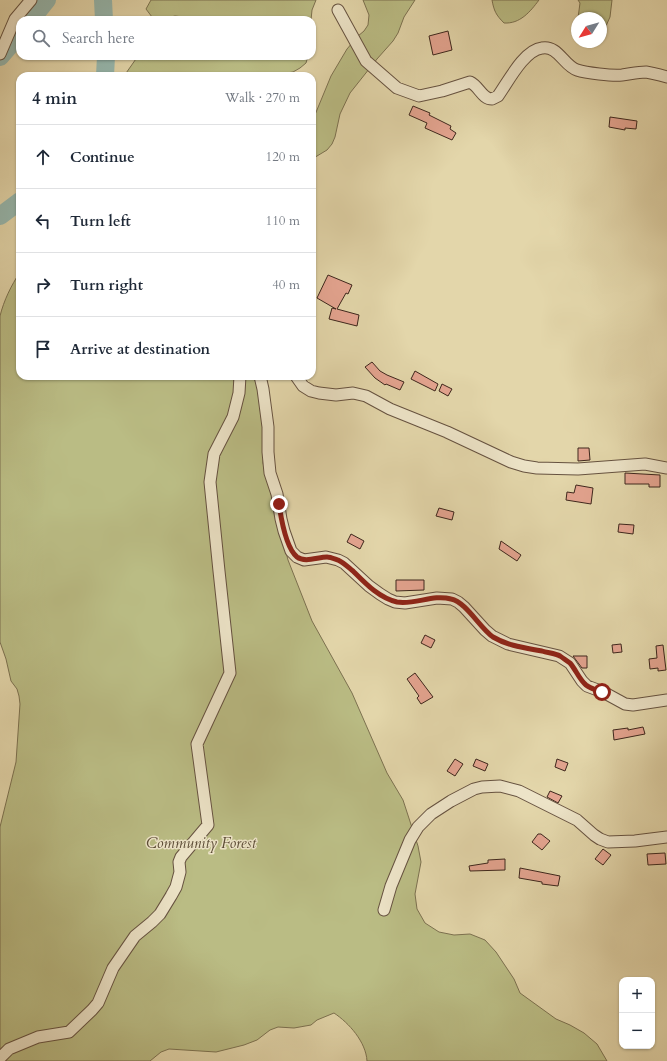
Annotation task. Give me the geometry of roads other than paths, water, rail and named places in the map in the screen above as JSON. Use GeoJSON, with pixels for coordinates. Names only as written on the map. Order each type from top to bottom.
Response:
{"type":"FeatureCollection","features":[{"type":"Feature","properties":{"kind":"street"},"geometry":{"type":"LineString","coordinates":[[18,16],[31,0]]}},
{"type":"Feature","properties":{"kind":"street"},"geometry":{"type":"LineString","coordinates":[[338,10],[366,61],[398,88],[419,96],[442,91],[470,82],[476,86],[486,98],[492,99],[498,96],[519,64],[533,52],[542,47],[554,51],[571,67],[578,71],[621,75],[644,72],[667,77]]}},
{"type":"Feature","properties":{"kind":"street"},"geometry":{"type":"LineString","coordinates":[[0,54],[16,18]]}},
{"type":"Feature","properties":{"kind":"street"},"geometry":{"type":"LineString","coordinates":[[0,1058],[9,1049],[38,1037],[69,1032],[92,1010],[98,1003],[113,968],[134,936],[160,914],[176,887],[180,872],[179,862],[181,858],[208,825],[197,744],[230,673],[210,482],[214,454],[233,417],[240,394],[240,380]]}},
{"type":"Feature","properties":{"kind":"street"},"geometry":{"type":"LineString","coordinates":[[261,380],[268,427],[270,472],[277,494],[284,531],[291,551],[297,557],[304,560],[326,557],[338,560],[344,563],[369,586],[395,602],[405,603],[438,598],[452,599],[464,607],[492,636],[508,644],[559,656],[570,663],[579,678],[587,686],[625,704],[638,704],[667,700]]}},
{"type":"Feature","properties":{"kind":"street"},"geometry":{"type":"LineString","coordinates":[[299,380],[303,386],[314,392],[336,395],[353,393],[366,396],[390,409],[447,432],[511,462],[524,466],[537,468],[578,469],[645,464],[667,468]]}},
{"type":"Feature","properties":{"kind":"street"},"geometry":{"type":"LineString","coordinates":[[384,910],[391,886],[410,840],[418,827],[438,809],[474,789],[500,786],[519,791],[577,820],[594,835],[608,842],[635,841],[667,836]]}},
{"type":"Feature","properties":{"kind":"waterway"},"geometry":{"type":"LineString","coordinates":[[34,16],[47,0]]}},
{"type":"Feature","properties":{"kind":"waterway"},"geometry":{"type":"LineString","coordinates":[[103,0],[104,16]]}},
{"type":"Feature","properties":{"kind":"waterway"},"geometry":{"type":"LineString","coordinates":[[0,57],[16,39]]}},
{"type":"Feature","properties":{"kind":"waterway"},"geometry":{"type":"LineString","coordinates":[[105,72],[106,60]]}},
{"type":"Feature","properties":{"kind":"waterway"},"geometry":{"type":"LineString","coordinates":[[0,216],[16,204]]}},
{"type":"Feature","properties":{"kind":"park label","name":"Community Forest"},"geometry":{"type":"Point","coordinates":[201,843]}}]}
